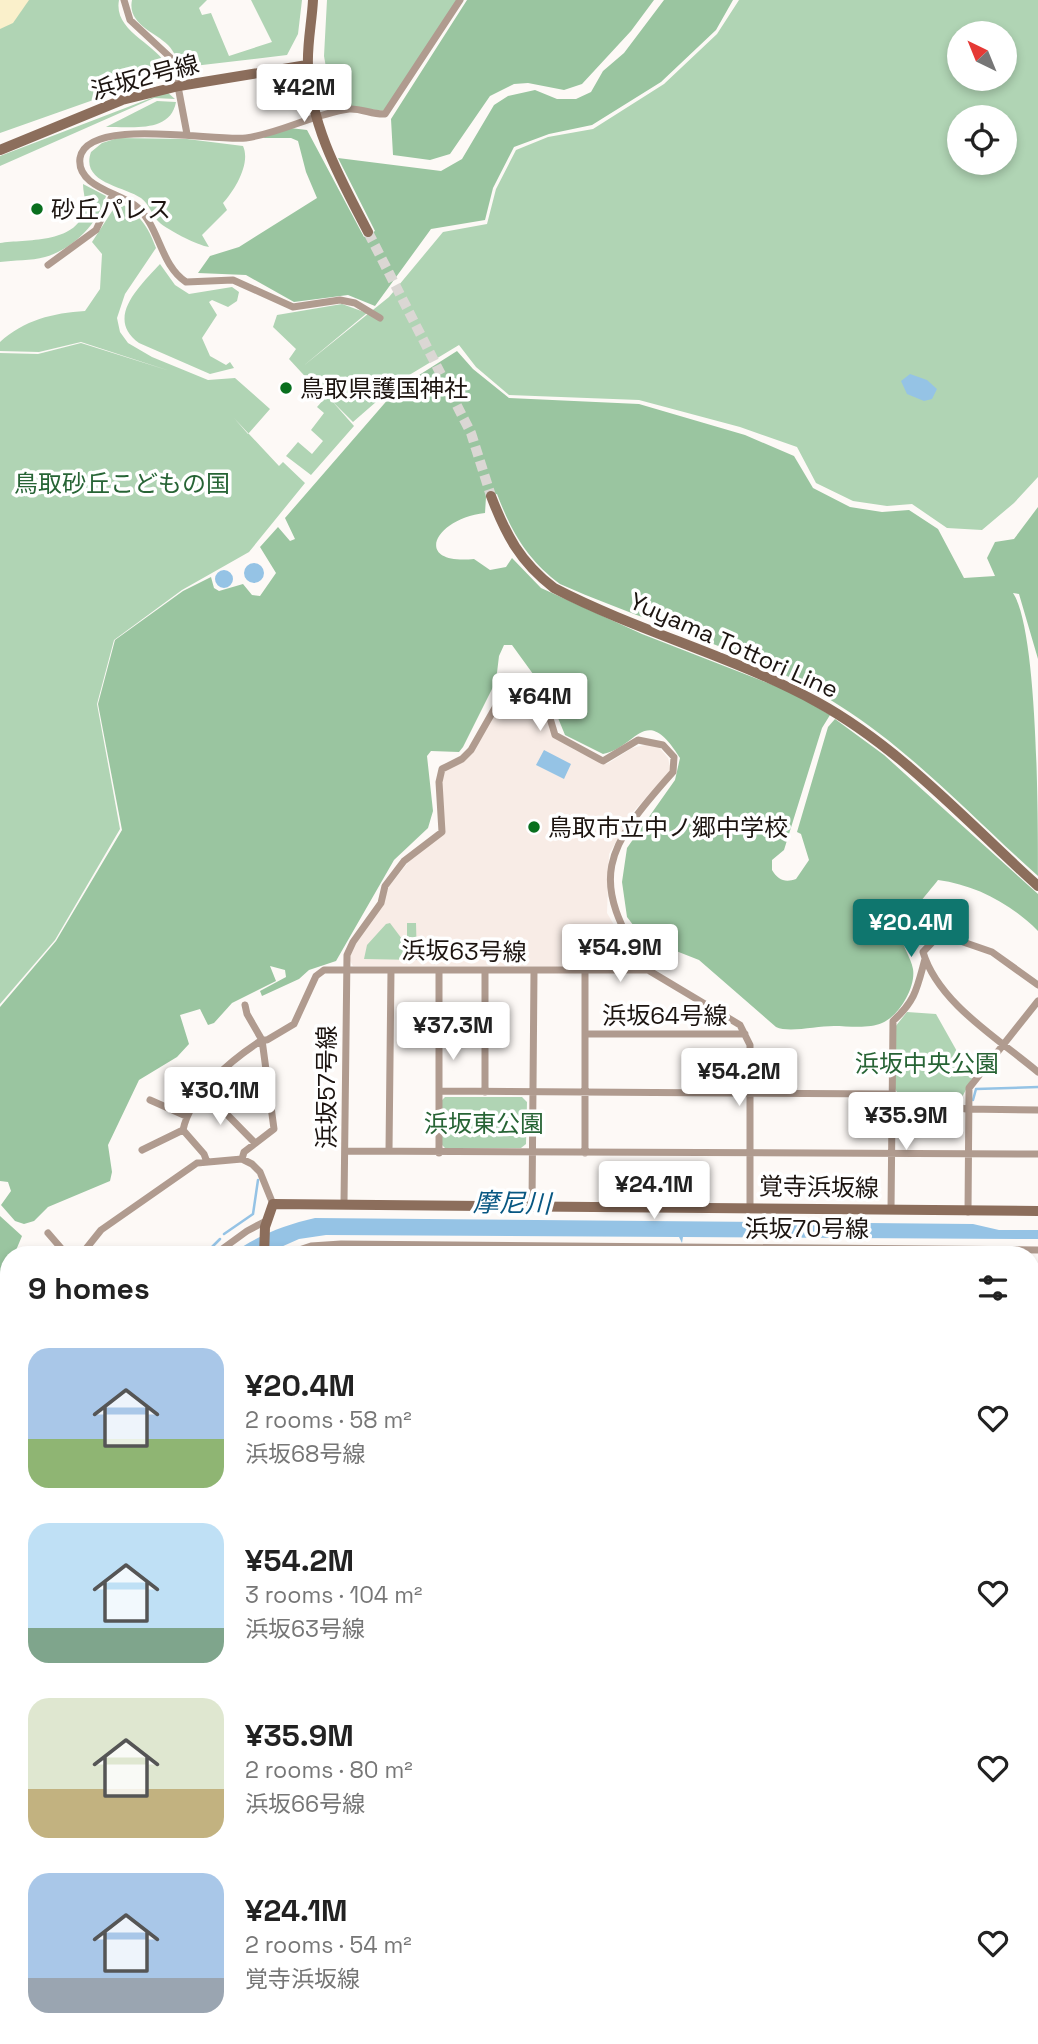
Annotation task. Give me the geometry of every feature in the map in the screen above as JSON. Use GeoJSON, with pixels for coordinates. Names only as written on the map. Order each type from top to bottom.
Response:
{"type":"FeatureCollection","features":[{"type":"Feature","properties":{"kind":"street"},"geometry":{"type":"LineString","coordinates":[[124,0],[130,20],[173,60],[187,134]]}},
{"type":"Feature","properties":{"kind":"street"},"geometry":{"type":"LineString","coordinates":[[313,0],[307,65],[318,116],[327,153],[368,232]]}},
{"type":"Feature","properties":{"kind":"street"},"geometry":{"type":"LineString","coordinates":[[380,318],[355,303],[340,300],[293,307],[233,280],[186,282],[172,269],[145,215],[135,205],[90,180],[80,166],[81,154],[92,141],[101,137],[187,134],[245,138],[352,108],[385,114],[460,0]]}},
{"type":"Feature","properties":{"kind":"street","name":"浜坂2号線"},"geometry":{"type":"LineString","coordinates":[[0,150],[122,100],[179,86],[307,65]]}},
{"type":"Feature","properties":{"kind":"street"},"geometry":{"type":"LineString","coordinates":[[48,265],[96,230],[113,194]]}},
{"type":"Feature","properties":{"kind":"street","name":"Yuyama Tottori Line"},"geometry":{"type":"LineString","coordinates":[[491,496],[511,545],[536,575],[570,597],[799,692],[867,734],[1038,886]]}},
{"type":"Feature","properties":{"kind":"street","name":"浜坂57号線"},"geometry":{"type":"LineString","coordinates":[[344,1203],[347,955],[381,903],[386,886],[404,861],[442,832],[439,782],[442,769],[462,759],[471,750],[512,678],[518,676],[541,693],[555,735],[603,761],[638,740],[663,745],[674,757],[673,772],[636,814],[612,855],[611,895],[619,922],[648,970]]}},
{"type":"Feature","properties":{"kind":"street"},"geometry":{"type":"LineString","coordinates":[[1038,985],[992,952],[940,934],[923,951],[928,968],[961,1008],[1038,1072]]}},
{"type":"Feature","properties":{"kind":"street"},"geometry":{"type":"LineString","coordinates":[[891,1209],[892,1021],[907,1008],[919,989],[925,959]]}},
{"type":"Feature","properties":{"kind":"street","name":"浜坂63号線"},"geometry":{"type":"LineString","coordinates":[[262,1040],[294,1024],[316,976],[324,970],[648,970]]}},
{"type":"Feature","properties":{"kind":"street"},"geometry":{"type":"LineString","coordinates":[[389,1151],[391,970]]}},
{"type":"Feature","properties":{"kind":"street"},"geometry":{"type":"LineString","coordinates":[[648,970],[740,1025],[750,1045],[750,1207]]}},
{"type":"Feature","properties":{"kind":"street"},"geometry":{"type":"LineString","coordinates":[[439,971],[439,1153]]}},
{"type":"Feature","properties":{"kind":"street"},"geometry":{"type":"LineString","coordinates":[[485,971],[485,1092]]}},
{"type":"Feature","properties":{"kind":"street"},"geometry":{"type":"LineString","coordinates":[[531,1204],[535,1093],[534,971]]}},
{"type":"Feature","properties":{"kind":"street"},"geometry":{"type":"LineString","coordinates":[[585,971],[585,1153]]}},
{"type":"Feature","properties":{"kind":"street"},"geometry":{"type":"LineString","coordinates":[[968,1212],[969,1087],[1038,1001]]}},
{"type":"Feature","properties":{"kind":"street"},"geometry":{"type":"LineString","coordinates":[[242,1159],[244,1152],[274,1129],[262,1040],[247,1014],[245,1005]]}},
{"type":"Feature","properties":{"kind":"street","name":"浜坂64号線"},"geometry":{"type":"LineString","coordinates":[[585,1034],[745,1034]]}},
{"type":"Feature","properties":{"kind":"street"},"geometry":{"type":"LineString","coordinates":[[183,1130],[186,1115],[222,1067],[262,1040]]}},
{"type":"Feature","properties":{"kind":"street"},"geometry":{"type":"LineString","coordinates":[[439,1091],[892,1094],[967,1110],[1038,1110]]}},
{"type":"Feature","properties":{"kind":"street"},"geometry":{"type":"LineString","coordinates":[[205,1092],[255,1143]]}},
{"type":"Feature","properties":{"kind":"street"},"geometry":{"type":"LineString","coordinates":[[150,1100],[186,1115]]}},
{"type":"Feature","properties":{"kind":"street"},"geometry":{"type":"LineString","coordinates":[[142,1150],[183,1130]]}},
{"type":"Feature","properties":{"kind":"street"},"geometry":{"type":"LineString","coordinates":[[183,1130],[204,1154],[207,1163]]}},
{"type":"Feature","properties":{"kind":"street"},"geometry":{"type":"LineString","coordinates":[[345,1151],[1038,1154]]}},
{"type":"Feature","properties":{"kind":"street"},"geometry":{"type":"LineString","coordinates":[[88,1246],[109,1224],[197,1163],[242,1159],[260,1172],[274,1204],[266,1224],[265,1246]]}},
{"type":"Feature","properties":{"kind":"street","name":"覚寺浜坂線"},"geometry":{"type":"LineString","coordinates":[[274,1204],[531,1204],[1038,1211]]}},
{"type":"Feature","properties":{"kind":"street"},"geometry":{"type":"LineString","coordinates":[[226,1246],[247,1231],[266,1224]]}},
{"type":"Feature","properties":{"kind":"street"},"geometry":{"type":"LineString","coordinates":[[48,1233],[59,1246]]}},
{"type":"Feature","properties":{"kind":"street","name":"浜坂70号線"},"geometry":{"type":"LineString","coordinates":[[311,1246],[453,1246]]}},
{"type":"Feature","properties":{"kind":"shaded area","name":"鳥取市立中ノ郷中学校"},"geometry":{"type":"Polygon","coordinates":[[[519,682],[529,685],[537,693],[554,737],[575,750],[607,764],[632,748],[649,744],[657,745],[668,758],[671,770],[633,812],[609,854],[607,913],[639,967],[353,966],[348,957],[355,942],[381,908],[389,886],[411,859],[444,832],[442,781],[446,769],[465,759],[512,685],[519,682]]]}},
{"type":"Feature","properties":{"kind":"green space"},"geometry":{"type":"Polygon","coordinates":[[[0,0],[119,0],[123,21],[155,51],[168,68],[164,75],[0,133],[0,0]]]}},
{"type":"Feature","properties":{"kind":"green space"},"geometry":{"type":"Polygon","coordinates":[[[132,0],[207,0],[199,8],[202,15],[211,13],[229,56],[272,42],[251,0],[302,0],[298,34],[287,55],[185,67],[168,45],[138,21],[132,8],[132,0]]]}},
{"type":"Feature","properties":{"kind":"green space"},"geometry":{"type":"Polygon","coordinates":[[[327,0],[457,0],[384,111],[346,106],[333,108],[324,56],[327,0]]]}},
{"type":"Feature","properties":{"kind":"green space"},"geometry":{"type":"Polygon","coordinates":[[[467,0],[654,0],[631,31],[582,84],[564,90],[528,83],[514,84],[490,96],[450,154],[430,160],[393,155],[391,119],[467,0]]]}},
{"type":"Feature","properties":{"kind":"green space"},"geometry":{"type":"Polygon","coordinates":[[[664,0],[733,0],[716,30],[661,82],[592,125],[549,134],[514,147],[493,188],[485,220],[431,229],[375,306],[348,295],[294,302],[246,275],[198,273],[210,256],[239,247],[317,198],[306,172],[298,141],[291,138],[262,138],[290,128],[307,130],[364,237],[375,231],[338,158],[441,171],[462,159],[494,105],[508,96],[535,90],[557,99],[576,99],[591,92],[603,71],[624,53],[664,0]]]}},
{"type":"Feature","properties":{"kind":"green space"},"geometry":{"type":"Polygon","coordinates":[[[739,0],[1038,0],[1038,477],[1014,503],[982,530],[947,528],[912,504],[887,506],[853,501],[816,483],[797,447],[740,427],[639,400],[509,395],[476,367],[459,345],[386,389],[384,395],[353,422],[332,401],[354,426],[311,475],[286,456],[298,442],[312,454],[323,441],[311,430],[324,413],[317,407],[325,398],[289,359],[296,349],[273,327],[277,315],[342,304],[367,313],[302,367],[389,297],[443,232],[487,224],[496,189],[516,150],[548,137],[593,129],[664,84],[717,34],[739,0]]]}},
{"type":"Feature","properties":{"kind":"green space"},"geometry":{"type":"Polygon","coordinates":[[[167,92],[175,99],[154,98],[0,166],[0,156],[167,92]]]}},
{"type":"Feature","properties":{"kind":"green space"},"geometry":{"type":"Polygon","coordinates":[[[157,101],[176,102],[172,112],[158,124],[106,127],[157,101]]]}},
{"type":"Feature","properties":{"kind":"green space"},"geometry":{"type":"Polygon","coordinates":[[[118,138],[187,139],[243,146],[243,168],[237,184],[223,203],[227,210],[202,235],[209,247],[166,227],[157,220],[141,198],[106,182],[92,171],[89,162],[91,152],[102,143],[118,138]]]}},
{"type":"Feature","properties":{"kind":"green space"},"geometry":{"type":"Polygon","coordinates":[[[83,184],[106,196],[97,216],[83,234],[65,248],[45,257],[0,262],[0,243],[60,235],[79,222],[84,211],[83,184]]]}},
{"type":"Feature","properties":{"kind":"green space","name":"鳥取砂丘こどもの国"},"geometry":{"type":"Polygon","coordinates":[[[118,202],[142,221],[156,248],[125,294],[117,318],[120,332],[128,343],[152,357],[208,380],[235,378],[270,409],[248,433],[279,466],[283,462],[305,483],[249,552],[182,590],[114,640],[97,704],[120,829],[55,940],[0,1004],[0,353],[38,354],[81,343],[170,371],[81,342],[39,352],[0,351],[0,342],[29,323],[85,311],[100,289],[102,254],[92,242],[118,202]]]}},
{"type":"Feature","properties":{"kind":"green space"},"geometry":{"type":"Polygon","coordinates":[[[160,264],[175,285],[189,294],[232,287],[239,292],[237,301],[228,307],[212,300],[209,302],[217,315],[202,338],[210,356],[226,365],[230,362],[234,368],[210,374],[139,343],[129,333],[125,313],[129,302],[160,264]]]}},
{"type":"Feature","properties":{"kind":"green space"},"geometry":{"type":"Polygon","coordinates":[[[457,351],[473,369],[509,398],[639,404],[745,435],[794,456],[813,488],[850,507],[882,512],[909,510],[938,529],[964,578],[995,576],[987,558],[995,542],[1014,539],[1038,507],[1038,659],[1019,594],[1013,593],[1021,613],[1032,684],[1037,771],[1038,876],[918,765],[840,706],[738,654],[560,584],[538,565],[522,544],[497,494],[486,497],[485,513],[453,523],[443,531],[437,540],[437,548],[442,555],[454,559],[474,559],[490,570],[506,567],[512,558],[541,588],[642,634],[791,692],[830,715],[822,728],[784,850],[772,860],[772,870],[779,878],[785,881],[796,879],[809,860],[801,834],[797,832],[828,727],[835,719],[884,755],[1038,894],[1038,931],[1016,912],[992,897],[966,886],[938,880],[911,914],[901,933],[912,964],[913,976],[905,1000],[894,1014],[882,1023],[871,1026],[795,1029],[776,1027],[699,960],[643,938],[627,917],[622,882],[627,848],[675,780],[680,758],[668,741],[649,730],[603,754],[565,735],[549,696],[512,645],[504,645],[499,656],[496,681],[463,747],[459,752],[431,751],[427,756],[433,811],[428,828],[394,860],[336,961],[309,970],[299,979],[262,996],[260,991],[286,977],[285,970],[270,966],[276,981],[232,1003],[214,1023],[208,1025],[200,1009],[180,1015],[189,1044],[177,1057],[139,1080],[108,1145],[112,1172],[110,1181],[48,1207],[34,1221],[24,1224],[15,1221],[1,1205],[11,1191],[8,1182],[0,1181],[0,1007],[56,941],[122,830],[98,704],[115,640],[183,591],[211,577],[214,588],[219,591],[243,584],[252,595],[260,596],[276,573],[260,547],[278,527],[290,541],[295,539],[285,518],[397,389],[457,351]]]}},
{"type":"Feature","properties":{"kind":"green space"},"geometry":{"type":"Polygon","coordinates":[[[390,923],[402,939],[407,937],[407,923],[416,923],[417,960],[364,959],[367,945],[390,923]]]}},
{"type":"Feature","properties":{"kind":"green space","name":"浜坂中央公園"},"geometry":{"type":"Polygon","coordinates":[[[907,1012],[936,1014],[972,1078],[959,1103],[897,1092],[894,1087],[895,1027],[907,1012]]]}},
{"type":"Feature","properties":{"kind":"green space","name":"浜坂東公園"},"geometry":{"type":"Polygon","coordinates":[[[445,1097],[522,1097],[527,1102],[526,1144],[521,1148],[445,1148],[441,1144],[442,1100],[445,1097]]]}},
{"type":"Feature","properties":{"kind":"green space"},"geometry":{"type":"Polygon","coordinates":[[[0,1216],[22,1236],[18,1246],[0,1246],[0,1216]]]}},
{"type":"Feature","properties":{"kind":"sand"},"geometry":{"type":"Polygon","coordinates":[[[0,0],[29,0],[13,23],[0,29],[0,0]]]}},
{"type":"Feature","properties":{"kind":"water"},"geometry":{"type":"Polygon","coordinates":[[[910,374],[927,380],[937,389],[932,399],[924,401],[907,394],[901,381],[910,374]]]}},
{"type":"Feature","properties":{"kind":"water"},"geometry":{"type":"Polygon","coordinates":[[[254,563],[261,566],[264,573],[261,580],[254,583],[247,580],[244,573],[247,566],[254,563]]]}},
{"type":"Feature","properties":{"kind":"water"},"geometry":{"type":"Polygon","coordinates":[[[224,570],[230,573],[233,579],[230,585],[224,588],[218,585],[215,579],[218,573],[224,570]]]}},
{"type":"Feature","properties":{"kind":"water"},"geometry":{"type":"Polygon","coordinates":[[[544,750],[571,764],[564,779],[536,765],[544,750]]]}},
{"type":"Feature","properties":{"kind":"water"},"geometry":{"type":"Polygon","coordinates":[[[315,1218],[973,1224],[999,1230],[1038,1230],[1038,1239],[683,1237],[682,1243],[679,1237],[326,1235],[299,1239],[283,1246],[244,1246],[292,1224],[315,1218]]]}},
{"type":"Feature","properties":{"kind":"waterway"},"geometry":{"type":"LineString","coordinates":[[973,1100],[976,1089],[1038,1087]]}},
{"type":"Feature","properties":{"kind":"waterway"},"geometry":{"type":"LineString","coordinates":[[224,1234],[253,1214],[258,1180]]}},
{"type":"Feature","properties":{"kind":"waterway"},"geometry":{"type":"LineString","coordinates":[[213,1246],[220,1239]]}},
{"type":"Feature","properties":{"kind":"tunnel"},"geometry":{"type":"LineString","coordinates":[[368,232],[471,433],[491,496]]}},
{"type":"Feature","properties":{"kind":"place","name":"砂丘パレス"},"geometry":{"type":"Point","coordinates":[37,209]}},
{"type":"Feature","properties":{"kind":"place","name":"鳥取県護国神社"},"geometry":{"type":"Point","coordinates":[286,388]}},
{"type":"Feature","properties":{"kind":"place","name":"鳥取市立中ノ郷中学校"},"geometry":{"type":"Point","coordinates":[534,827]}},
{"type":"Feature","properties":{"kind":"water label","name":"摩尼川"},"geometry":{"type":"Point","coordinates":[512,1203]}}]}
